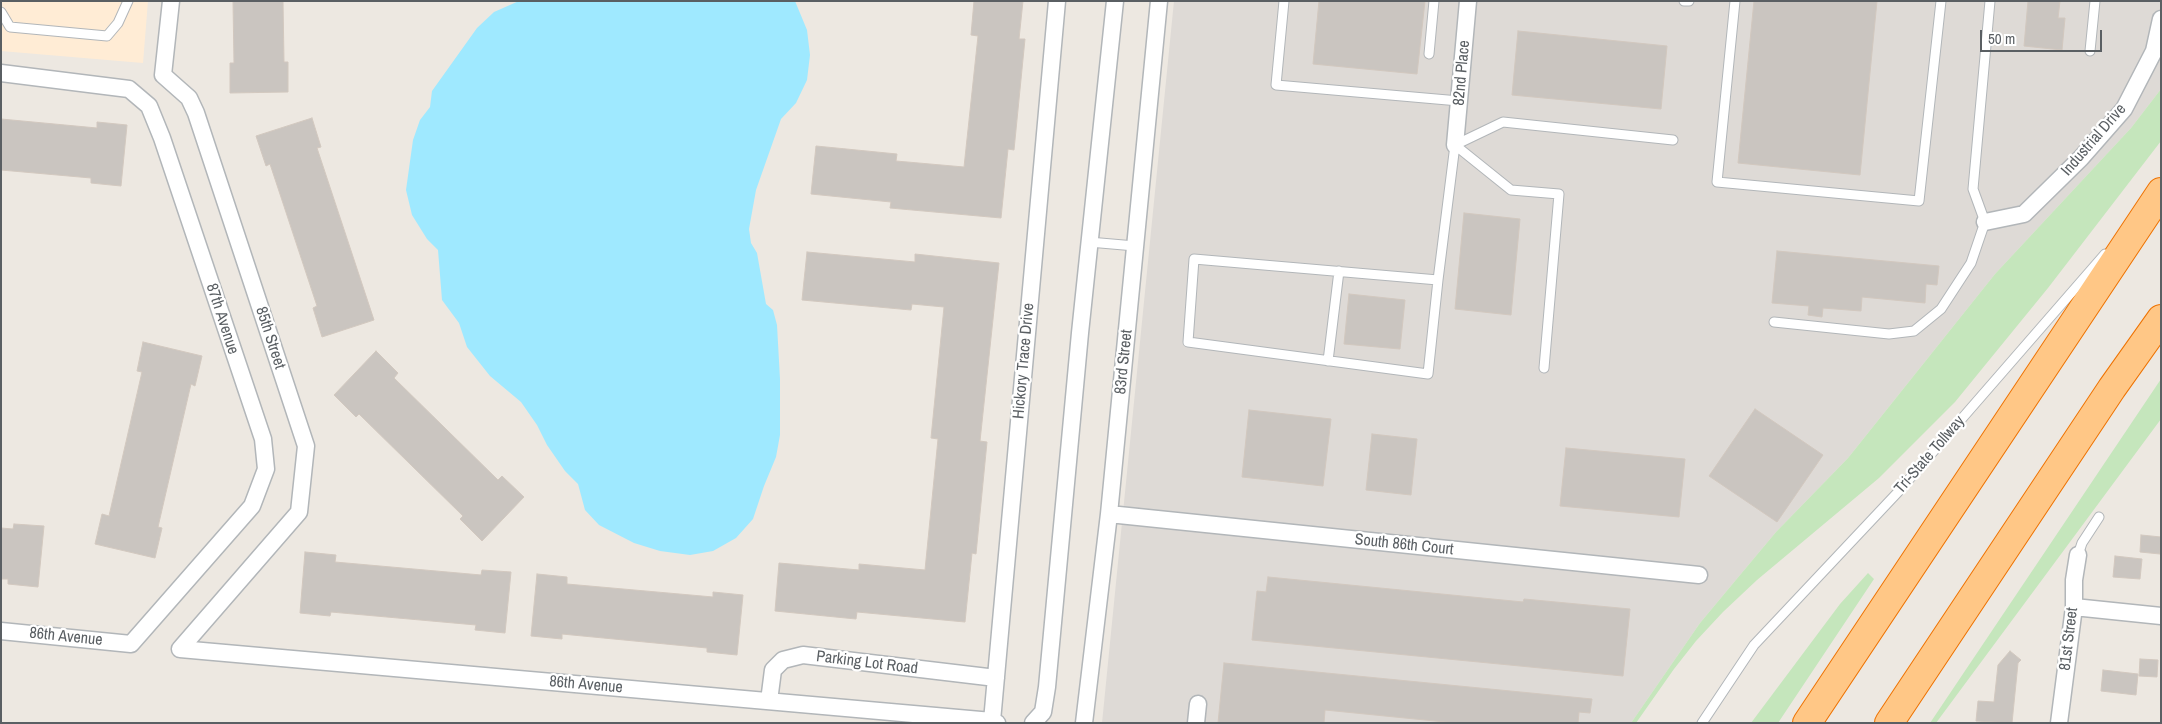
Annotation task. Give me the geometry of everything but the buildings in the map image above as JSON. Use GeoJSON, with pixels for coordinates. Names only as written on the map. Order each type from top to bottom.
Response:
{"type":"FeatureCollection","features":[{"type":"Feature","properties":{"kind":"highway"},"geometry":{"type":"LineString","coordinates":[[1807,723],[2161,191]]}},
{"type":"Feature","properties":{"kind":"highway"},"geometry":{"type":"LineString","coordinates":[[1889,723],[2107,396],[2161,319]]}},
{"type":"Feature","properties":{"kind":"street","name":"85th Street"},"geometry":{"type":"LineString","coordinates":[[171,1],[163,75],[189,98],[196,113],[306,446],[299,512],[180,650]]}},
{"type":"Feature","properties":{"kind":"street","name":"Hickory Trace Drive"},"geometry":{"type":"LineString","coordinates":[[994,722],[996,678],[1057,1]]}},
{"type":"Feature","properties":{"kind":"street"},"geometry":{"type":"LineString","coordinates":[[1033,723],[1043,712],[1047,687],[1115,1]]}},
{"type":"Feature","properties":{"kind":"street","name":"83rd Street"},"geometry":{"type":"LineString","coordinates":[[1084,723],[1109,514],[1159,1]]}},
{"type":"Feature","properties":{"kind":"street","name":"82nd Place"},"geometry":{"type":"LineString","coordinates":[[1456,144],[1468,1]]}},
{"type":"Feature","properties":{"kind":"street","name":"Industrial Drive"},"geometry":{"type":"LineString","coordinates":[[1984,222],[2024,214],[2081,158],[2124,109],[2154,51],[2161,19]]}},
{"type":"Feature","properties":{"kind":"street","name":"87th Avenue"},"geometry":{"type":"LineString","coordinates":[[1,73],[129,89],[149,106],[162,138],[263,439],[266,469],[252,506],[131,644]]}},
{"type":"Feature","properties":{"kind":"street","name":"South 86th Court"},"geometry":{"type":"LineString","coordinates":[[1109,514],[1698,575]]}},
{"type":"Feature","properties":{"kind":"street","name":"81st Street"},"geometry":{"type":"LineString","coordinates":[[2059,723],[2074,607],[2074,580],[2078,555]]}},
{"type":"Feature","properties":{"kind":"street"},"geometry":{"type":"LineString","coordinates":[[2074,607],[2161,616]]}},
{"type":"Feature","properties":{"kind":"street","name":"86th Avenue"},"geometry":{"type":"LineString","coordinates":[[1,631],[131,644]]}},
{"type":"Feature","properties":{"kind":"street","name":"86th Avenue"},"geometry":{"type":"LineString","coordinates":[[180,650],[994,722]]}},
{"type":"Feature","properties":{"kind":"street","name":"Parking Lot Road"},"geometry":{"type":"LineString","coordinates":[[769,701],[773,670],[783,660],[803,655],[996,678]]}},
{"type":"Feature","properties":{"kind":"street"},"geometry":{"type":"LineString","coordinates":[[1196,723],[1198,704]]}},
{"type":"Feature","properties":{"kind":"lane"},"geometry":{"type":"LineString","coordinates":[[1,12],[10,27],[106,36],[118,23],[128,1]]}},
{"type":"Feature","properties":{"kind":"lane"},"geometry":{"type":"LineString","coordinates":[[1284,1],[1276,85],[1459,102]]}},
{"type":"Feature","properties":{"kind":"lane"},"geometry":{"type":"LineString","coordinates":[[1429,54],[1434,1]]}},
{"type":"Feature","properties":{"kind":"lane"},"geometry":{"type":"LineString","coordinates":[[1684,1],[1689,1]]}},
{"type":"Feature","properties":{"kind":"lane"},"geometry":{"type":"LineString","coordinates":[[1736,1],[1717,182],[1919,201],[1941,1]]}},
{"type":"Feature","properties":{"kind":"lane"},"geometry":{"type":"LineString","coordinates":[[1774,322],[1889,334],[1914,331],[1941,309],[1971,263],[1984,222],[1973,189],[1990,1]]}},
{"type":"Feature","properties":{"kind":"lane"},"geometry":{"type":"LineString","coordinates":[[2090,50],[2094,1]]}},
{"type":"Feature","properties":{"kind":"lane"},"geometry":{"type":"LineString","coordinates":[[1456,144],[1503,122],[1673,140]]}},
{"type":"Feature","properties":{"kind":"lane"},"geometry":{"type":"LineString","coordinates":[[1438,280],[1194,259],[1188,342],[1428,374],[1456,144]]}},
{"type":"Feature","properties":{"kind":"lane"},"geometry":{"type":"LineString","coordinates":[[1456,144],[1510,190],[1559,194],[1544,368]]}},
{"type":"Feature","properties":{"kind":"lane"},"geometry":{"type":"LineString","coordinates":[[2116,241],[2161,191]]}},
{"type":"Feature","properties":{"kind":"lane"},"geometry":{"type":"LineString","coordinates":[[1090,242],[1135,246]]}},
{"type":"Feature","properties":{"kind":"lane","name":"Tri-State Tollway"},"geometry":{"type":"LineString","coordinates":[[1702,723],[1754,645],[1898,492],[2110,248]]}},
{"type":"Feature","properties":{"kind":"lane"},"geometry":{"type":"LineString","coordinates":[[1328,361],[1339,271]]}},
{"type":"Feature","properties":{"kind":"lane"},"geometry":{"type":"LineString","coordinates":[[2078,555],[2082,543],[2099,518]]}},
{"type":"Feature","properties":{"kind":"shaded area"},"geometry":{"type":"Polygon","coordinates":[[[1,1],[148,1],[143,63],[1,51],[1,1]]]}},
{"type":"Feature","properties":{"kind":"shaded area"},"geometry":{"type":"Polygon","coordinates":[[[1174,1],[2161,1],[2161,89],[2131,128],[1995,274],[1848,458],[1776,532],[1735,581],[1700,623],[1631,723],[1102,723],[1174,1]]]}},
{"type":"Feature","properties":{"kind":"green space"},"geometry":{"type":"Polygon","coordinates":[[[2161,89],[2161,141],[2048,288],[1955,402],[1879,478],[1757,580],[1723,612],[1696,641],[1674,669],[1636,723],[1631,723],[1700,623],[1735,581],[1776,532],[1848,458],[1995,274],[2131,128],[2161,89]]]}},
{"type":"Feature","properties":{"kind":"green space"},"geometry":{"type":"Polygon","coordinates":[[[2161,379],[2161,419],[1936,723],[1930,723],[2161,379]]]}},
{"type":"Feature","properties":{"kind":"green space"},"geometry":{"type":"Polygon","coordinates":[[[1868,573],[1874,579],[1778,723],[1751,723],[1840,604],[1868,573]]]}},
{"type":"Feature","properties":{"kind":"water"},"geometry":{"type":"Polygon","coordinates":[[[519,1],[795,1],[807,30],[810,55],[807,80],[796,103],[781,119],[756,190],[749,229],[751,243],[757,253],[766,304],[773,310],[777,325],[780,379],[780,435],[776,457],[753,519],[736,538],[713,551],[690,555],[660,551],[634,543],[599,525],[585,510],[578,484],[565,471],[521,402],[490,376],[467,347],[459,323],[442,300],[438,250],[427,239],[412,215],[406,190],[413,140],[420,120],[430,107],[432,91],[477,28],[494,12],[519,1]]]}}]}
